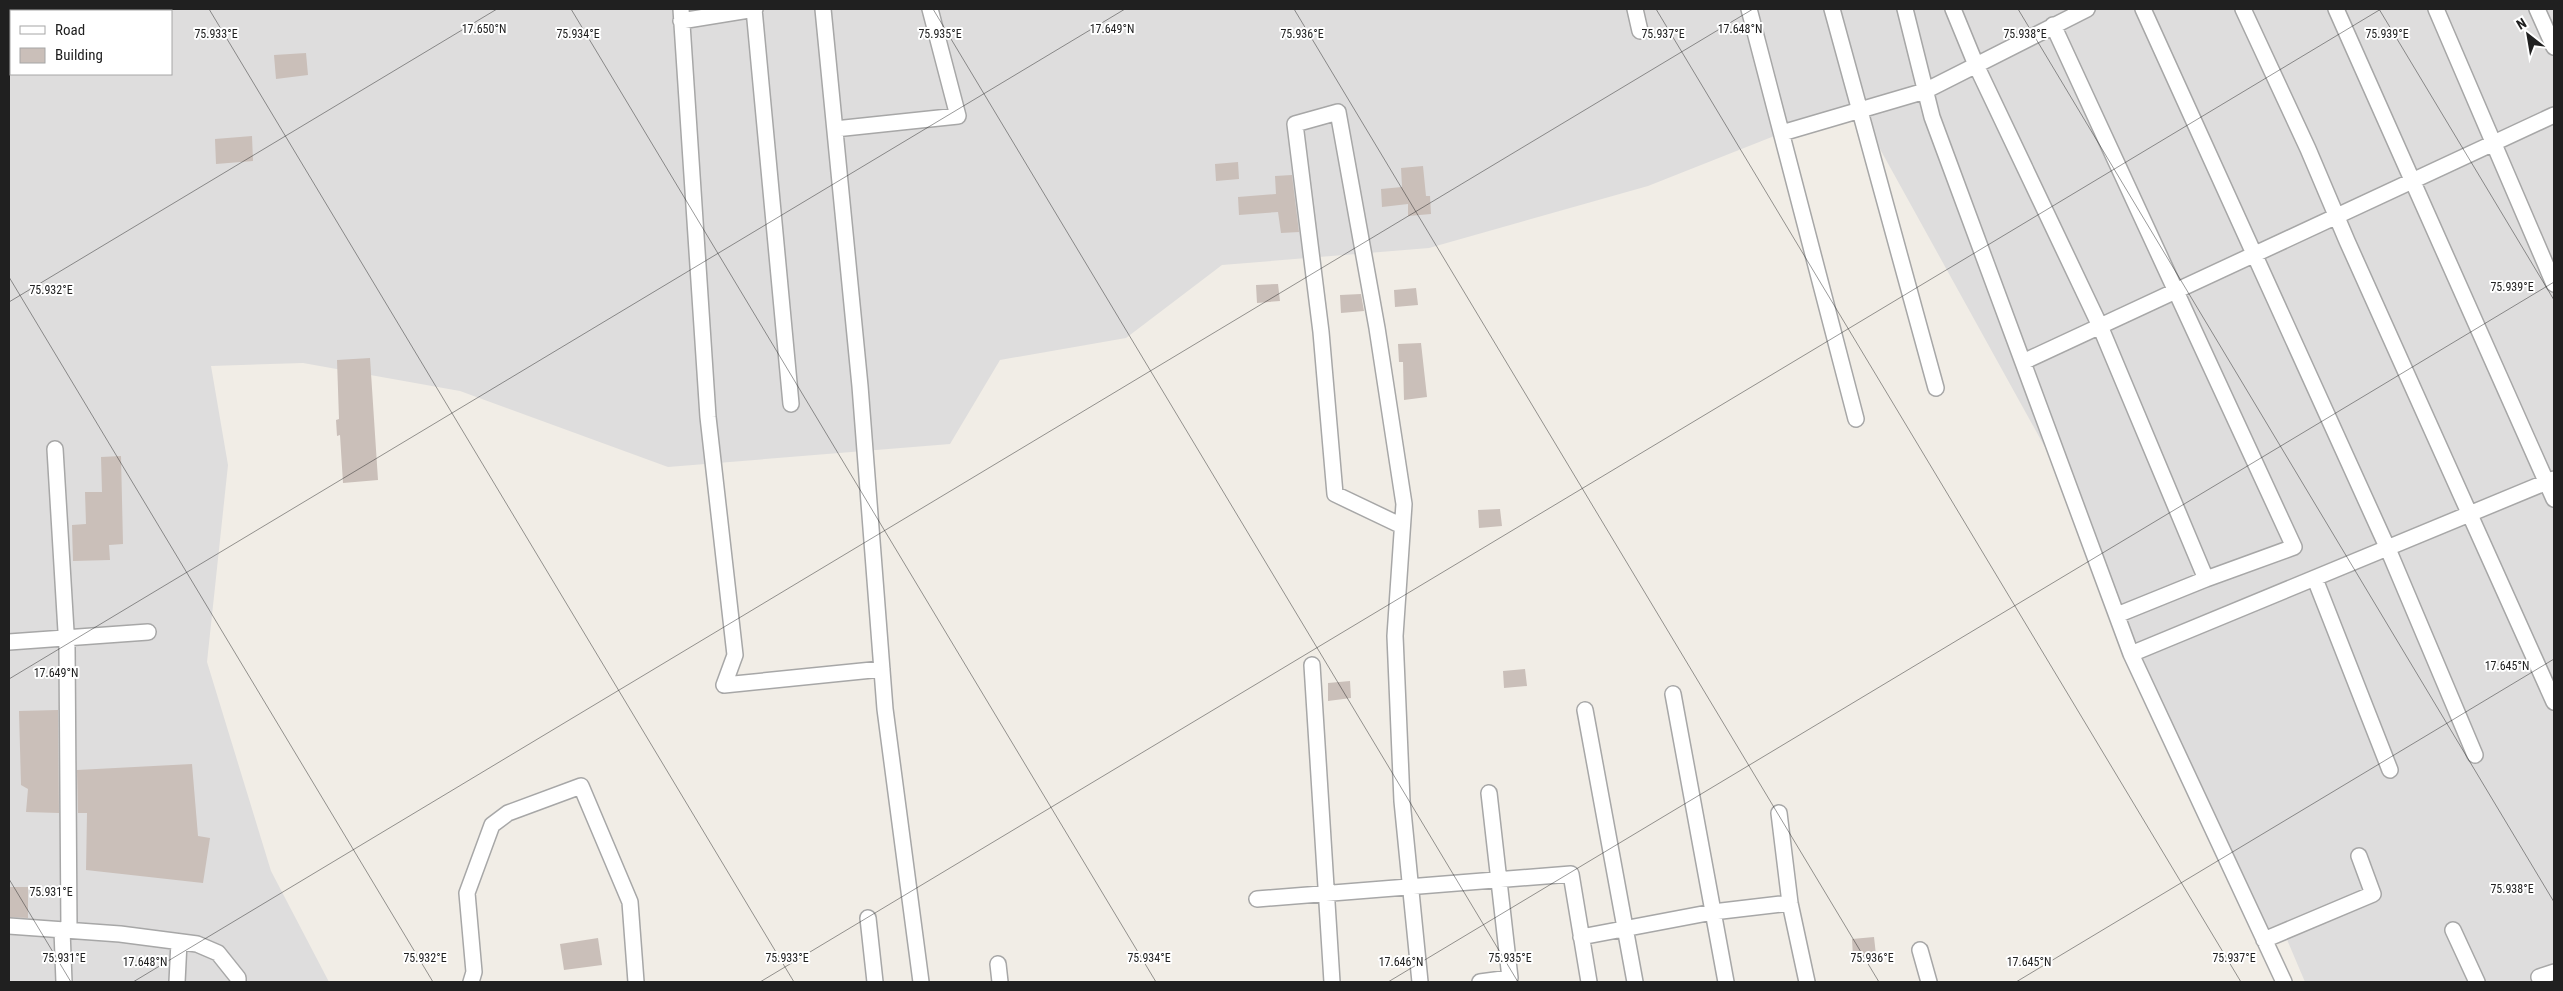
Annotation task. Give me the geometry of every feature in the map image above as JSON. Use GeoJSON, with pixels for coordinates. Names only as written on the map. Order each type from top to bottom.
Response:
{"type":"FeatureCollection","features":[{"type":"Feature","properties":{"kind":"street"},"geometry":{"type":"LineString","coordinates":[[791,404],[754,9],[681,15],[708,416],[735,655],[724,685],[882,669]]}},
{"type":"Feature","properties":{"kind":"street"},"geometry":{"type":"LineString","coordinates":[[823,9],[860,386],[885,709],[921,982]]}},
{"type":"Feature","properties":{"kind":"street"},"geometry":{"type":"LineString","coordinates":[[835,129],[958,116],[930,9]]}},
{"type":"Feature","properties":{"kind":"street"},"geometry":{"type":"LineString","coordinates":[[1635,9],[1640,31]]}},
{"type":"Feature","properties":{"kind":"street"},"geometry":{"type":"LineString","coordinates":[[1749,9],[1856,418]]}},
{"type":"Feature","properties":{"kind":"street"},"geometry":{"type":"LineString","coordinates":[[1832,9],[1936,388]]}},
{"type":"Feature","properties":{"kind":"street"},"geometry":{"type":"LineString","coordinates":[[1905,9],[1932,117],[2131,654],[2284,982]]}},
{"type":"Feature","properties":{"kind":"street"},"geometry":{"type":"LineString","coordinates":[[1953,9],[1976,65],[2100,326],[2206,579]]}},
{"type":"Feature","properties":{"kind":"street"},"geometry":{"type":"LineString","coordinates":[[1782,134],[1925,91],[1976,65],[2054,19],[2087,9]]}},
{"type":"Feature","properties":{"kind":"street"},"geometry":{"type":"LineString","coordinates":[[2143,9],[2388,549],[2475,755]]}},
{"type":"Feature","properties":{"kind":"street"},"geometry":{"type":"LineString","coordinates":[[2243,9],[2308,149],[2554,702]]}},
{"type":"Feature","properties":{"kind":"street"},"geometry":{"type":"LineString","coordinates":[[2336,9],[2550,480],[2554,499]]}},
{"type":"Feature","properties":{"kind":"street"},"geometry":{"type":"LineString","coordinates":[[2436,9],[2554,284]]}},
{"type":"Feature","properties":{"kind":"street"},"geometry":{"type":"LineString","coordinates":[[2537,9],[2554,47]]}},
{"type":"Feature","properties":{"kind":"street"},"geometry":{"type":"LineString","coordinates":[[2054,19],[2294,547],[2206,579],[2117,616]]}},
{"type":"Feature","properties":{"kind":"street"},"geometry":{"type":"LineString","coordinates":[[1402,526],[1334,494],[1321,332],[1295,124],[1338,112],[1377,328],[1403,494],[1402,526],[1395,636],[1402,800],[1420,982]]}},
{"type":"Feature","properties":{"kind":"street"},"geometry":{"type":"LineString","coordinates":[[2023,362],[2554,116]]}},
{"type":"Feature","properties":{"kind":"street"},"geometry":{"type":"LineString","coordinates":[[54,449],[67,638],[66,930],[64,982]]}},
{"type":"Feature","properties":{"kind":"street"},"geometry":{"type":"LineString","coordinates":[[2131,654],[2470,516],[2550,480]]}},
{"type":"Feature","properties":{"kind":"street"},"geometry":{"type":"LineString","coordinates":[[2315,579],[2390,770]]}},
{"type":"Feature","properties":{"kind":"street"},"geometry":{"type":"LineString","coordinates":[[9,642],[148,632]]}},
{"type":"Feature","properties":{"kind":"street"},"geometry":{"type":"LineString","coordinates":[[1312,665],[1332,982]]}},
{"type":"Feature","properties":{"kind":"street"},"geometry":{"type":"LineString","coordinates":[[1673,694],[1726,982]]}},
{"type":"Feature","properties":{"kind":"street"},"geometry":{"type":"LineString","coordinates":[[1585,710],[1635,982]]}},
{"type":"Feature","properties":{"kind":"street"},"geometry":{"type":"LineString","coordinates":[[471,982],[474,972],[467,893],[492,825],[508,813],[581,786],[630,902],[636,982]]}},
{"type":"Feature","properties":{"kind":"street"},"geometry":{"type":"LineString","coordinates":[[1480,982],[1510,978],[1489,793]]}},
{"type":"Feature","properties":{"kind":"street"},"geometry":{"type":"LineString","coordinates":[[1779,813],[1790,903],[1807,982]]}},
{"type":"Feature","properties":{"kind":"street"},"geometry":{"type":"LineString","coordinates":[[2264,940],[2373,894],[2359,856]]}},
{"type":"Feature","properties":{"kind":"street"},"geometry":{"type":"LineString","coordinates":[[1257,899],[1571,874],[1589,982]]}},
{"type":"Feature","properties":{"kind":"street"},"geometry":{"type":"LineString","coordinates":[[1582,938],[1713,912],[1790,903]]}},
{"type":"Feature","properties":{"kind":"street"},"geometry":{"type":"LineString","coordinates":[[868,918],[874,982]]}},
{"type":"Feature","properties":{"kind":"street"},"geometry":{"type":"LineString","coordinates":[[9,926],[197,944],[218,953],[238,978],[238,982]]}},
{"type":"Feature","properties":{"kind":"street"},"geometry":{"type":"LineString","coordinates":[[2453,930],[2477,982]]}},
{"type":"Feature","properties":{"kind":"street"},"geometry":{"type":"LineString","coordinates":[[177,982],[180,942]]}},
{"type":"Feature","properties":{"kind":"street"},"geometry":{"type":"LineString","coordinates":[[1920,950],[1929,982]]}},
{"type":"Feature","properties":{"kind":"street"},"geometry":{"type":"LineString","coordinates":[[998,964],[1000,982]]}},
{"type":"Feature","properties":{"kind":"street"},"geometry":{"type":"LineString","coordinates":[[2541,982],[2539,977],[2554,972]]}},
{"type":"Feature","properties":{"kind":"shaded area"},"geometry":{"type":"Polygon","coordinates":[[[9,9],[2554,9],[2554,982],[2305,982],[2285,935],[2264,940],[2073,498],[1859,111],[1782,133],[1648,186],[1429,248],[1222,265],[1126,338],[1000,360],[950,444],[668,467],[460,391],[303,363],[211,366],[228,465],[207,662],[271,871],[329,982],[9,982],[9,9]]]}},
{"type":"Feature","properties":{"kind":"building"},"geometry":{"type":"Polygon","coordinates":[[[306,53],[308,75],[276,79],[274,55],[306,53]]]}},
{"type":"Feature","properties":{"kind":"building"},"geometry":{"type":"Polygon","coordinates":[[[252,136],[253,161],[216,164],[215,139],[252,136]]]}},
{"type":"Feature","properties":{"kind":"building"},"geometry":{"type":"Polygon","coordinates":[[[1238,162],[1239,179],[1216,181],[1215,164],[1238,162]]]}},
{"type":"Feature","properties":{"kind":"building"},"geometry":{"type":"Polygon","coordinates":[[[1423,166],[1426,196],[1430,196],[1431,214],[1408,216],[1408,204],[1382,207],[1381,189],[1402,187],[1401,168],[1423,166]]]}},
{"type":"Feature","properties":{"kind":"building"},"geometry":{"type":"Polygon","coordinates":[[[1292,175],[1299,232],[1281,233],[1278,212],[1239,215],[1238,197],[1276,194],[1275,176],[1292,175]]]}},
{"type":"Feature","properties":{"kind":"building"},"geometry":{"type":"Polygon","coordinates":[[[1278,284],[1280,301],[1257,303],[1256,285],[1278,284]]]}},
{"type":"Feature","properties":{"kind":"building"},"geometry":{"type":"Polygon","coordinates":[[[1416,288],[1418,305],[1395,307],[1394,290],[1416,288]]]}},
{"type":"Feature","properties":{"kind":"building"},"geometry":{"type":"Polygon","coordinates":[[[1361,294],[1364,311],[1341,313],[1340,295],[1361,294]]]}},
{"type":"Feature","properties":{"kind":"building"},"geometry":{"type":"Polygon","coordinates":[[[1421,343],[1427,397],[1404,400],[1403,362],[1399,362],[1398,344],[1421,343]]]}},
{"type":"Feature","properties":{"kind":"building"},"geometry":{"type":"Polygon","coordinates":[[[370,358],[378,480],[343,483],[340,435],[337,436],[336,420],[339,419],[337,360],[370,358]]]}},
{"type":"Feature","properties":{"kind":"building"},"geometry":{"type":"Polygon","coordinates":[[[121,456],[123,544],[109,545],[110,560],[73,561],[72,525],[86,524],[85,492],[102,492],[101,457],[121,456]]]}},
{"type":"Feature","properties":{"kind":"building"},"geometry":{"type":"Polygon","coordinates":[[[1500,509],[1502,526],[1479,528],[1478,510],[1500,509]]]}},
{"type":"Feature","properties":{"kind":"building"},"geometry":{"type":"Polygon","coordinates":[[[1525,669],[1527,686],[1504,688],[1503,671],[1525,669]]]}},
{"type":"Feature","properties":{"kind":"building"},"geometry":{"type":"Polygon","coordinates":[[[1350,681],[1351,698],[1328,701],[1328,683],[1350,681]]]}},
{"type":"Feature","properties":{"kind":"building"},"geometry":{"type":"Polygon","coordinates":[[[58,710],[59,813],[26,812],[28,789],[21,785],[19,711],[58,710]]]}},
{"type":"Feature","properties":{"kind":"building"},"geometry":{"type":"Polygon","coordinates":[[[192,764],[198,836],[210,838],[203,883],[86,870],[87,813],[78,813],[77,770],[192,764]]]}},
{"type":"Feature","properties":{"kind":"building"},"geometry":{"type":"Polygon","coordinates":[[[9,887],[28,887],[28,918],[9,917],[9,887]]]}},
{"type":"Feature","properties":{"kind":"building"},"geometry":{"type":"Polygon","coordinates":[[[1874,937],[1876,955],[1853,957],[1852,939],[1874,937]]]}},
{"type":"Feature","properties":{"kind":"building"},"geometry":{"type":"Polygon","coordinates":[[[598,938],[602,965],[564,970],[560,944],[598,938]]]}}]}
